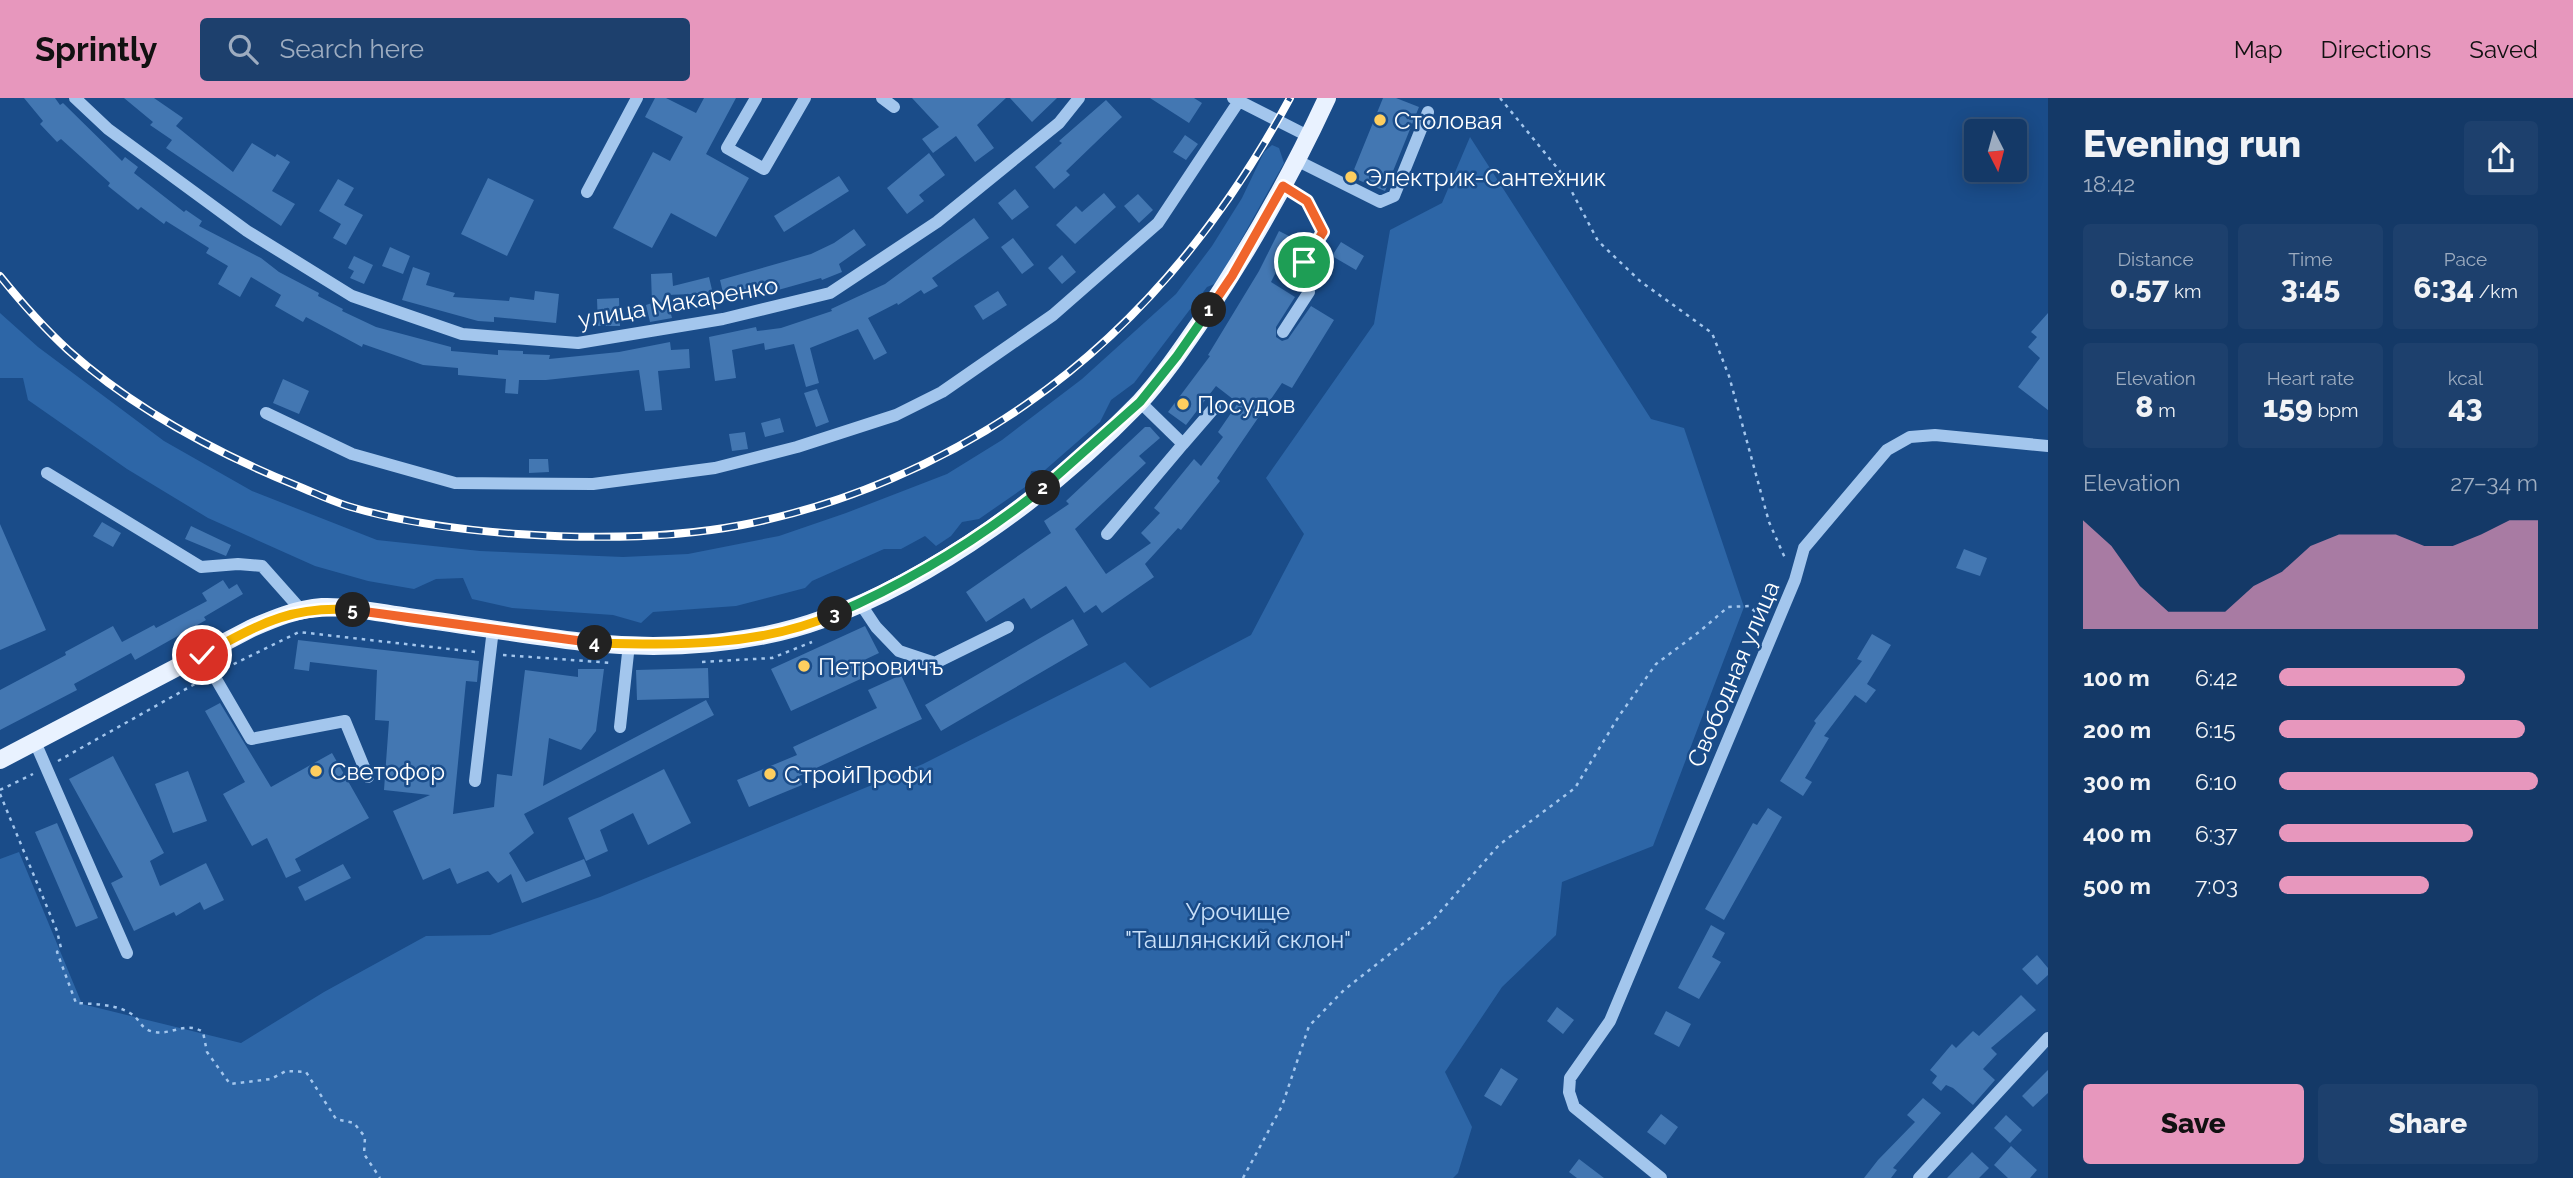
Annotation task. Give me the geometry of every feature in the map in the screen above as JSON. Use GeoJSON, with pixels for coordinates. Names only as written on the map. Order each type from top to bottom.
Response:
{"type":"FeatureCollection","features":[{"type":"Feature","properties":{"kind":"main road"},"geometry":{"type":"LineString","coordinates":[[0,761],[252,628],[288,613],[324,607],[363,610],[595,643],[629,644],[738,640],[823,619],[860,603],[908,579],[985,533],[1043,488],[1140,402],[1177,356],[1232,276],[1283,186],[1328,98]]}},
{"type":"Feature","properties":{"kind":"street","name":"улица Макаренко"},"geometry":{"type":"LineString","coordinates":[[75,98],[108,129],[247,231],[352,296],[462,334],[578,343],[723,319],[830,293],[937,222],[1059,122],[1079,98]]}},
{"type":"Feature","properties":{"kind":"street"},"geometry":{"type":"LineString","coordinates":[[587,192],[637,98]]}},
{"type":"Feature","properties":{"kind":"street"},"geometry":{"type":"LineString","coordinates":[[756,98],[727,148],[764,169],[804,99]]}},
{"type":"Feature","properties":{"kind":"street"},"geometry":{"type":"LineString","coordinates":[[882,98],[894,107]]}},
{"type":"Feature","properties":{"kind":"street"},"geometry":{"type":"LineString","coordinates":[[266,413],[352,454],[456,483],[593,484],[715,468],[797,447],[896,415],[942,392],[1053,315],[1158,223],[1236,100],[1308,136]]}},
{"type":"Feature","properties":{"kind":"street"},"geometry":{"type":"LineString","coordinates":[[1296,160],[1380,202],[1394,196],[1428,111]]}},
{"type":"Feature","properties":{"kind":"street"},"geometry":{"type":"LineString","coordinates":[[1283,186],[1307,201],[1323,232],[1304,262],[1309,292],[1283,332]]}},
{"type":"Feature","properties":{"kind":"street"},"geometry":{"type":"LineString","coordinates":[[1140,402],[1183,444]]}},
{"type":"Feature","properties":{"kind":"street"},"geometry":{"type":"LineString","coordinates":[[1107,534],[1215,407]]}},
{"type":"Feature","properties":{"kind":"street","name":"Свободная улица"},"geometry":{"type":"LineString","coordinates":[[1661,1178],[1574,1107],[1569,1092],[1570,1078],[1610,1021],[1775,629],[1795,580],[1804,548],[1887,450],[1910,438],[1935,435],[2048,446]]}},
{"type":"Feature","properties":{"kind":"street"},"geometry":{"type":"LineString","coordinates":[[47,472],[201,567],[238,564],[262,566],[302,611]]}},
{"type":"Feature","properties":{"kind":"street"},"geometry":{"type":"LineString","coordinates":[[860,603],[876,627],[899,651],[935,663],[1008,627]]}},
{"type":"Feature","properties":{"kind":"street"},"geometry":{"type":"LineString","coordinates":[[475,781],[493,629]]}},
{"type":"Feature","properties":{"kind":"street"},"geometry":{"type":"LineString","coordinates":[[620,727],[629,644]]}},
{"type":"Feature","properties":{"kind":"street"},"geometry":{"type":"LineString","coordinates":[[202,655],[251,739],[345,721],[368,777]]}},
{"type":"Feature","properties":{"kind":"street"},"geometry":{"type":"LineString","coordinates":[[35,742],[127,953]]}},
{"type":"Feature","properties":{"kind":"street"},"geometry":{"type":"LineString","coordinates":[[1919,1178],[2048,1038]]}},
{"type":"Feature","properties":{"kind":"path"},"geometry":{"type":"LineString","coordinates":[[1500,98],[1563,175],[1598,241],[1640,281],[1712,333],[1729,376],[1769,522],[1795,580]]}},
{"type":"Feature","properties":{"kind":"path"},"geometry":{"type":"LineString","coordinates":[[1243,1178],[1282,1106],[1309,1026],[1344,990],[1433,920],[1499,845],[1575,788],[1619,716],[1656,664],[1728,607],[1749,606],[1775,629]]}},
{"type":"Feature","properties":{"kind":"path"},"geometry":{"type":"LineString","coordinates":[[690,662],[772,658],[821,638]]}},
{"type":"Feature","properties":{"kind":"path"},"geometry":{"type":"LineString","coordinates":[[490,653],[584,663],[627,663]]}},
{"type":"Feature","properties":{"kind":"path"},"geometry":{"type":"LineString","coordinates":[[0,794],[57,931],[61,948],[57,952],[76,1003],[105,1006],[132,1013],[143,1029],[158,1033],[187,1026],[198,1028],[203,1032],[209,1057],[230,1084],[271,1079],[286,1071],[306,1072],[336,1119],[354,1123],[365,1137],[364,1154],[380,1178]]}},
{"type":"Feature","properties":{"kind":"green space","name":"Урочище \"Ташлянский склон\""},"geometry":{"type":"Polygon","coordinates":[[[1470,137],[1651,419],[1684,428],[1744,607],[1653,846],[1562,882],[1556,935],[1502,987],[1445,1072],[1472,1127],[1458,1173],[1453,1178],[0,1178],[0,859],[19,852],[82,1004],[241,1043],[324,992],[426,936],[490,935],[600,897],[923,764],[1125,662],[1150,688],[1251,635],[1304,534],[1266,478],[1374,324],[1390,230],[1442,203],[1470,137]]]}},
{"type":"Feature","properties":{"kind":"green space"},"geometry":{"type":"Polygon","coordinates":[[[1272,145],[1279,148],[1284,163],[1217,283],[1207,287],[1134,383],[1111,400],[1100,422],[1045,470],[1031,471],[1028,485],[979,519],[962,522],[951,536],[936,546],[925,536],[901,549],[884,549],[812,581],[805,588],[736,606],[653,612],[641,623],[613,615],[512,608],[472,599],[463,578],[436,579],[414,589],[368,581],[315,566],[208,518],[127,469],[28,400],[23,378],[0,378],[0,313],[38,347],[164,441],[252,491],[377,540],[480,551],[623,557],[688,554],[779,536],[846,513],[947,474],[1002,440],[1082,379],[1176,294],[1212,246],[1242,198],[1264,152],[1272,145]]]}},
{"type":"Feature","properties":{"kind":"building"},"geometry":{"type":"Polygon","coordinates":[[[24,98],[55,98],[60,105],[63,103],[122,161],[125,157],[138,167],[134,173],[184,212],[186,210],[202,221],[199,226],[261,258],[279,272],[319,293],[318,296],[343,309],[342,311],[376,327],[451,347],[451,351],[498,355],[498,350],[523,351],[523,354],[550,355],[549,359],[619,352],[670,342],[671,350],[689,349],[690,368],[658,371],[662,410],[645,411],[639,370],[546,380],[519,380],[518,394],[505,393],[506,379],[458,375],[458,368],[423,365],[363,344],[362,347],[306,317],[303,322],[275,306],[281,295],[251,277],[240,297],[218,284],[228,266],[206,253],[209,248],[166,221],[164,224],[141,207],[138,210],[108,186],[110,183],[61,139],[57,142],[40,124],[43,121],[24,98]]]}},
{"type":"Feature","properties":{"kind":"building"},"geometry":{"type":"Polygon","coordinates":[[[124,98],[154,98],[183,118],[176,126],[233,172],[252,143],[275,157],[277,154],[290,162],[272,191],[295,204],[281,226],[166,148],[172,140],[150,125],[153,122],[124,98]]]}},
{"type":"Feature","properties":{"kind":"building"},"geometry":{"type":"Polygon","coordinates":[[[655,98],[666,98],[696,113],[704,98],[736,98],[706,154],[749,178],[716,237],[671,213],[652,248],[613,228],[653,152],[670,161],[683,137],[645,117],[655,98]]]}},
{"type":"Feature","properties":{"kind":"building"},"geometry":{"type":"Polygon","coordinates":[[[912,98],[1006,98],[977,125],[994,148],[975,162],[956,136],[933,153],[922,139],[939,127],[912,98]]]}},
{"type":"Feature","properties":{"kind":"building"},"geometry":{"type":"Polygon","coordinates":[[[1010,98],[1057,98],[1032,122],[1010,98]]]}},
{"type":"Feature","properties":{"kind":"building"},"geometry":{"type":"Polygon","coordinates":[[[1150,98],[1194,98],[1202,103],[1189,123],[1150,98]]]}},
{"type":"Feature","properties":{"kind":"building"},"geometry":{"type":"Polygon","coordinates":[[[1383,98],[1396,98],[1419,107],[1385,191],[1351,177],[1383,98]]]}},
{"type":"Feature","properties":{"kind":"building"},"geometry":{"type":"Polygon","coordinates":[[[1106,100],[1122,117],[1066,171],[1070,175],[1054,189],[1035,167],[1062,143],[1059,141],[1106,100]]]}},
{"type":"Feature","properties":{"kind":"building"},"geometry":{"type":"Polygon","coordinates":[[[1185,135],[1198,144],[1186,160],[1173,152],[1185,135]]]}},
{"type":"Feature","properties":{"kind":"building"},"geometry":{"type":"Polygon","coordinates":[[[929,153],[945,175],[919,195],[924,201],[907,214],[887,188],[929,153]]]}},
{"type":"Feature","properties":{"kind":"building"},"geometry":{"type":"Polygon","coordinates":[[[839,176],[849,191],[784,232],[774,216],[839,176]]]}},
{"type":"Feature","properties":{"kind":"building"},"geometry":{"type":"Polygon","coordinates":[[[488,178],[534,200],[507,256],[461,234],[488,178]]]}},
{"type":"Feature","properties":{"kind":"building"},"geometry":{"type":"Polygon","coordinates":[[[338,179],[354,188],[344,205],[363,215],[346,245],[333,238],[341,224],[319,211],[338,179]]]}},
{"type":"Feature","properties":{"kind":"building"},"geometry":{"type":"Polygon","coordinates":[[[1015,189],[1029,207],[1012,220],[998,203],[1015,189]]]}},
{"type":"Feature","properties":{"kind":"building"},"geometry":{"type":"Polygon","coordinates":[[[1104,193],[1116,207],[1075,244],[1056,225],[1076,206],[1082,212],[1104,193]]]}},
{"type":"Feature","properties":{"kind":"building"},"geometry":{"type":"Polygon","coordinates":[[[1138,194],[1153,210],[1139,223],[1124,206],[1138,194]]]}},
{"type":"Feature","properties":{"kind":"building"},"geometry":{"type":"Polygon","coordinates":[[[974,218],[989,238],[932,278],[938,286],[924,294],[921,290],[898,305],[897,303],[868,318],[887,353],[874,360],[858,329],[810,348],[819,383],[806,387],[794,344],[765,350],[764,343],[732,350],[736,378],[715,381],[709,337],[756,327],[757,331],[781,328],[832,311],[831,309],[885,284],[974,218]]]}},
{"type":"Feature","properties":{"kind":"building"},"geometry":{"type":"Polygon","coordinates":[[[854,229],[866,245],[839,264],[842,272],[822,280],[821,278],[757,296],[755,289],[724,297],[720,280],[811,254],[854,229]]]}},
{"type":"Feature","properties":{"kind":"building"},"geometry":{"type":"Polygon","coordinates":[[[1279,231],[1293,238],[1271,282],[1295,297],[1276,327],[1276,337],[1282,341],[1288,339],[1311,306],[1334,320],[1292,388],[1282,383],[1217,478],[1220,481],[1181,530],[1178,528],[1145,564],[1154,577],[1102,613],[1096,605],[1084,613],[1066,586],[1031,609],[1024,598],[986,622],[966,592],[1051,533],[1044,521],[1069,504],[1066,501],[1145,427],[1150,427],[1160,438],[1139,456],[1146,463],[1075,529],[1106,574],[1151,543],[1141,533],[1160,513],[1154,508],[1194,459],[1201,466],[1223,437],[1218,432],[1238,403],[1216,386],[1186,425],[1168,412],[1210,356],[1208,355],[1259,271],[1279,231]]]}},
{"type":"Feature","properties":{"kind":"building"},"geometry":{"type":"Polygon","coordinates":[[[1013,238],[1034,265],[1022,274],[1001,247],[1013,238]]]}},
{"type":"Feature","properties":{"kind":"building"},"geometry":{"type":"Polygon","coordinates":[[[1341,242],[1364,256],[1356,270],[1332,256],[1341,242]]]}},
{"type":"Feature","properties":{"kind":"building"},"geometry":{"type":"Polygon","coordinates":[[[390,247],[410,256],[403,274],[382,266],[390,247]]]}},
{"type":"Feature","properties":{"kind":"building"},"geometry":{"type":"Polygon","coordinates":[[[1062,255],[1076,272],[1062,284],[1048,268],[1062,255]]]}},
{"type":"Feature","properties":{"kind":"building"},"geometry":{"type":"Polygon","coordinates":[[[354,256],[373,265],[364,284],[350,278],[354,271],[348,268],[354,256]]]}},
{"type":"Feature","properties":{"kind":"building"},"geometry":{"type":"Polygon","coordinates":[[[413,267],[430,273],[426,285],[455,293],[453,297],[509,301],[510,297],[534,300],[535,291],[559,294],[556,323],[494,317],[494,322],[478,321],[402,300],[413,267]]]}},
{"type":"Feature","properties":{"kind":"building"},"geometry":{"type":"Polygon","coordinates":[[[672,273],[673,286],[709,277],[713,294],[694,298],[693,294],[666,295],[672,318],[650,322],[646,305],[652,303],[651,274],[672,273]]]}},
{"type":"Feature","properties":{"kind":"building"},"geometry":{"type":"Polygon","coordinates":[[[998,291],[1007,305],[983,320],[974,306],[998,291]]]}},
{"type":"Feature","properties":{"kind":"building"},"geometry":{"type":"Polygon","coordinates":[[[619,298],[620,326],[598,326],[597,299],[619,298]]]}},
{"type":"Feature","properties":{"kind":"building"},"geometry":{"type":"Polygon","coordinates":[[[2048,313],[2048,410],[2018,387],[2040,358],[2028,347],[2037,337],[2031,332],[2048,313]]]}},
{"type":"Feature","properties":{"kind":"building"},"geometry":{"type":"Polygon","coordinates":[[[283,379],[309,391],[299,414],[273,403],[283,379]]]}},
{"type":"Feature","properties":{"kind":"building"},"geometry":{"type":"Polygon","coordinates":[[[817,389],[829,422],[816,427],[804,393],[817,389]]]}},
{"type":"Feature","properties":{"kind":"building"},"geometry":{"type":"Polygon","coordinates":[[[780,418],[784,432],[765,437],[761,423],[780,418]]]}},
{"type":"Feature","properties":{"kind":"building"},"geometry":{"type":"Polygon","coordinates":[[[745,432],[748,449],[732,451],[729,434],[745,432]]]}},
{"type":"Feature","properties":{"kind":"building"},"geometry":{"type":"Polygon","coordinates":[[[529,459],[548,459],[549,472],[529,473],[529,459]]]}},
{"type":"Feature","properties":{"kind":"building"},"geometry":{"type":"Polygon","coordinates":[[[102,522],[121,533],[113,547],[93,536],[102,522]]]}},
{"type":"Feature","properties":{"kind":"building"},"geometry":{"type":"Polygon","coordinates":[[[0,524],[46,630],[0,650],[0,524]]]}},
{"type":"Feature","properties":{"kind":"building"},"geometry":{"type":"Polygon","coordinates":[[[191,526],[231,545],[226,556],[185,539],[191,526]]]}},
{"type":"Feature","properties":{"kind":"building"},"geometry":{"type":"Polygon","coordinates":[[[1964,549],[1987,558],[1980,576],[1956,568],[1964,549]]]}},
{"type":"Feature","properties":{"kind":"building"},"geometry":{"type":"Polygon","coordinates":[[[223,580],[229,589],[237,584],[243,594],[204,617],[206,620],[135,660],[131,653],[74,684],[77,690],[0,730],[0,690],[113,626],[122,642],[154,625],[156,628],[207,601],[202,593],[223,580]]]}},
{"type":"Feature","properties":{"kind":"building"},"geometry":{"type":"Polygon","coordinates":[[[1073,619],[1088,645],[941,731],[925,705],[1073,619]]]}},
{"type":"Feature","properties":{"kind":"building"},"geometry":{"type":"Polygon","coordinates":[[[865,626],[879,653],[860,662],[867,676],[791,711],[771,669],[865,626]]]}},
{"type":"Feature","properties":{"kind":"building"},"geometry":{"type":"Polygon","coordinates":[[[1872,634],[1891,645],[1867,684],[1876,690],[1866,703],[1855,695],[1824,736],[1829,738],[1805,778],[1812,782],[1803,796],[1780,781],[1816,723],[1814,721],[1862,661],[1857,659],[1872,634]]]}},
{"type":"Feature","properties":{"kind":"building"},"geometry":{"type":"Polygon","coordinates":[[[298,640],[479,661],[477,682],[466,681],[453,814],[494,807],[497,774],[512,776],[525,670],[578,677],[578,669],[604,669],[596,731],[581,750],[549,738],[543,786],[706,700],[714,715],[524,814],[534,833],[509,853],[526,882],[584,859],[591,876],[522,903],[511,874],[498,883],[488,871],[457,884],[450,868],[423,880],[393,811],[430,795],[384,790],[389,721],[375,720],[377,670],[310,662],[309,671],[294,669],[298,640]]]}},
{"type":"Feature","properties":{"kind":"building"},"geometry":{"type":"Polygon","coordinates":[[[708,668],[709,698],[637,700],[636,670],[708,668]]]}},
{"type":"Feature","properties":{"kind":"building"},"geometry":{"type":"Polygon","coordinates":[[[901,675],[922,719],[799,776],[802,785],[749,807],[737,780],[797,755],[793,747],[877,708],[868,690],[901,675]]]}},
{"type":"Feature","properties":{"kind":"building"},"geometry":{"type":"Polygon","coordinates":[[[220,703],[271,787],[332,753],[369,818],[295,859],[301,871],[286,878],[267,838],[252,846],[223,794],[245,782],[205,711],[220,703]]]}},
{"type":"Feature","properties":{"kind":"building"},"geometry":{"type":"Polygon","coordinates":[[[113,756],[164,853],[150,861],[160,886],[206,863],[224,900],[204,910],[200,902],[176,916],[174,912],[134,931],[111,883],[123,877],[69,779],[113,756]]]}},
{"type":"Feature","properties":{"kind":"building"},"geometry":{"type":"Polygon","coordinates":[[[664,769],[691,823],[648,845],[633,813],[600,830],[608,851],[586,861],[568,818],[664,769]]]}},
{"type":"Feature","properties":{"kind":"building"},"geometry":{"type":"Polygon","coordinates":[[[188,771],[207,821],[173,833],[155,784],[188,771]]]}},
{"type":"Feature","properties":{"kind":"building"},"geometry":{"type":"Polygon","coordinates":[[[1768,808],[1782,817],[1724,920],[1705,909],[1753,823],[1757,825],[1768,808]]]}},
{"type":"Feature","properties":{"kind":"building"},"geometry":{"type":"Polygon","coordinates":[[[57,823],[98,918],[76,927],[35,832],[57,823]]]}},
{"type":"Feature","properties":{"kind":"building"},"geometry":{"type":"Polygon","coordinates":[[[343,864],[351,878],[305,901],[298,887],[343,864]]]}},
{"type":"Feature","properties":{"kind":"building"},"geometry":{"type":"Polygon","coordinates":[[[1711,925],[1725,933],[1712,957],[1721,962],[1699,999],[1678,988],[1711,925]]]}},
{"type":"Feature","properties":{"kind":"building"},"geometry":{"type":"Polygon","coordinates":[[[2037,955],[2048,968],[2048,975],[2037,985],[2022,969],[2037,955]]]}},
{"type":"Feature","properties":{"kind":"building"},"geometry":{"type":"Polygon","coordinates":[[[2021,995],[2036,1010],[1991,1048],[1997,1054],[1983,1069],[1995,1080],[1973,1105],[1953,1088],[1946,1085],[1941,1091],[1932,1083],[1937,1076],[1930,1070],[1952,1044],[1956,1048],[1973,1031],[1979,1036],[2021,995]]]}},
{"type":"Feature","properties":{"kind":"building"},"geometry":{"type":"Polygon","coordinates":[[[1557,1007],[1574,1020],[1563,1034],[1547,1021],[1557,1007]]]}},
{"type":"Feature","properties":{"kind":"building"},"geometry":{"type":"Polygon","coordinates":[[[1666,1011],[1691,1024],[1679,1047],[1654,1034],[1666,1011]]]}},
{"type":"Feature","properties":{"kind":"building"},"geometry":{"type":"Polygon","coordinates":[[[1501,1068],[1518,1079],[1501,1106],[1484,1096],[1501,1068]]]}},
{"type":"Feature","properties":{"kind":"building"},"geometry":{"type":"Polygon","coordinates":[[[2048,1070],[2048,1093],[2033,1107],[2022,1096],[2048,1070]]]}},
{"type":"Feature","properties":{"kind":"building"},"geometry":{"type":"Polygon","coordinates":[[[1923,1098],[1941,1113],[1893,1168],[1897,1170],[1891,1178],[1864,1178],[1915,1122],[1907,1115],[1923,1098]]]}},
{"type":"Feature","properties":{"kind":"building"},"geometry":{"type":"Polygon","coordinates":[[[1661,1114],[1678,1127],[1665,1145],[1647,1132],[1661,1114]]]}},
{"type":"Feature","properties":{"kind":"building"},"geometry":{"type":"Polygon","coordinates":[[[2006,1115],[2022,1130],[2010,1143],[1994,1128],[2006,1115]]]}},
{"type":"Feature","properties":{"kind":"building"},"geometry":{"type":"Polygon","coordinates":[[[2011,1146],[2037,1170],[2030,1178],[2008,1178],[1994,1165],[2011,1146]]]}},
{"type":"Feature","properties":{"kind":"building"},"geometry":{"type":"Polygon","coordinates":[[[1972,1152],[1989,1168],[1979,1178],[1947,1178],[1972,1152]]]}},
{"type":"Feature","properties":{"kind":"building"},"geometry":{"type":"Polygon","coordinates":[[[1579,1159],[1604,1178],[1577,1178],[1569,1172],[1579,1159]]]}},
{"type":"Feature","properties":{"kind":"railway"},"geometry":{"type":"LineString","coordinates":[[0,276],[59,342],[149,411],[238,460],[338,503],[413,522],[518,534],[630,537],[714,530],[779,517],[890,480],[960,446],[1025,405],[1105,341],[1176,268],[1237,186],[1290,98]]}},
{"type":"Feature","properties":{"kind":"place","name":"Столовая"},"geometry":{"type":"Point","coordinates":[1380,120]}},
{"type":"Feature","properties":{"kind":"place","name":"Электрик-Сантехник"},"geometry":{"type":"Point","coordinates":[1351,177]}},
{"type":"Feature","properties":{"kind":"place","name":"Посудов"},"geometry":{"type":"Point","coordinates":[1183,404]}},
{"type":"Feature","properties":{"kind":"place","name":"Петровичъ"},"geometry":{"type":"Point","coordinates":[804,666]}},
{"type":"Feature","properties":{"kind":"place","name":"Светофор"},"geometry":{"type":"Point","coordinates":[316,771]}},
{"type":"Feature","properties":{"kind":"place","name":"СтройПрофи"},"geometry":{"type":"Point","coordinates":[770,774]}},
{"type":"Feature","properties":{"kind":"route"},"geometry":{"type":"LineString","coordinates":[[202,655],[252,628],[288,613],[324,607],[363,610],[595,643],[653,645],[738,640],[823,619],[908,579],[985,533],[1043,488],[1140,402],[1177,356],[1232,276],[1283,186],[1307,201],[1323,232],[1304,262]]}}]}
